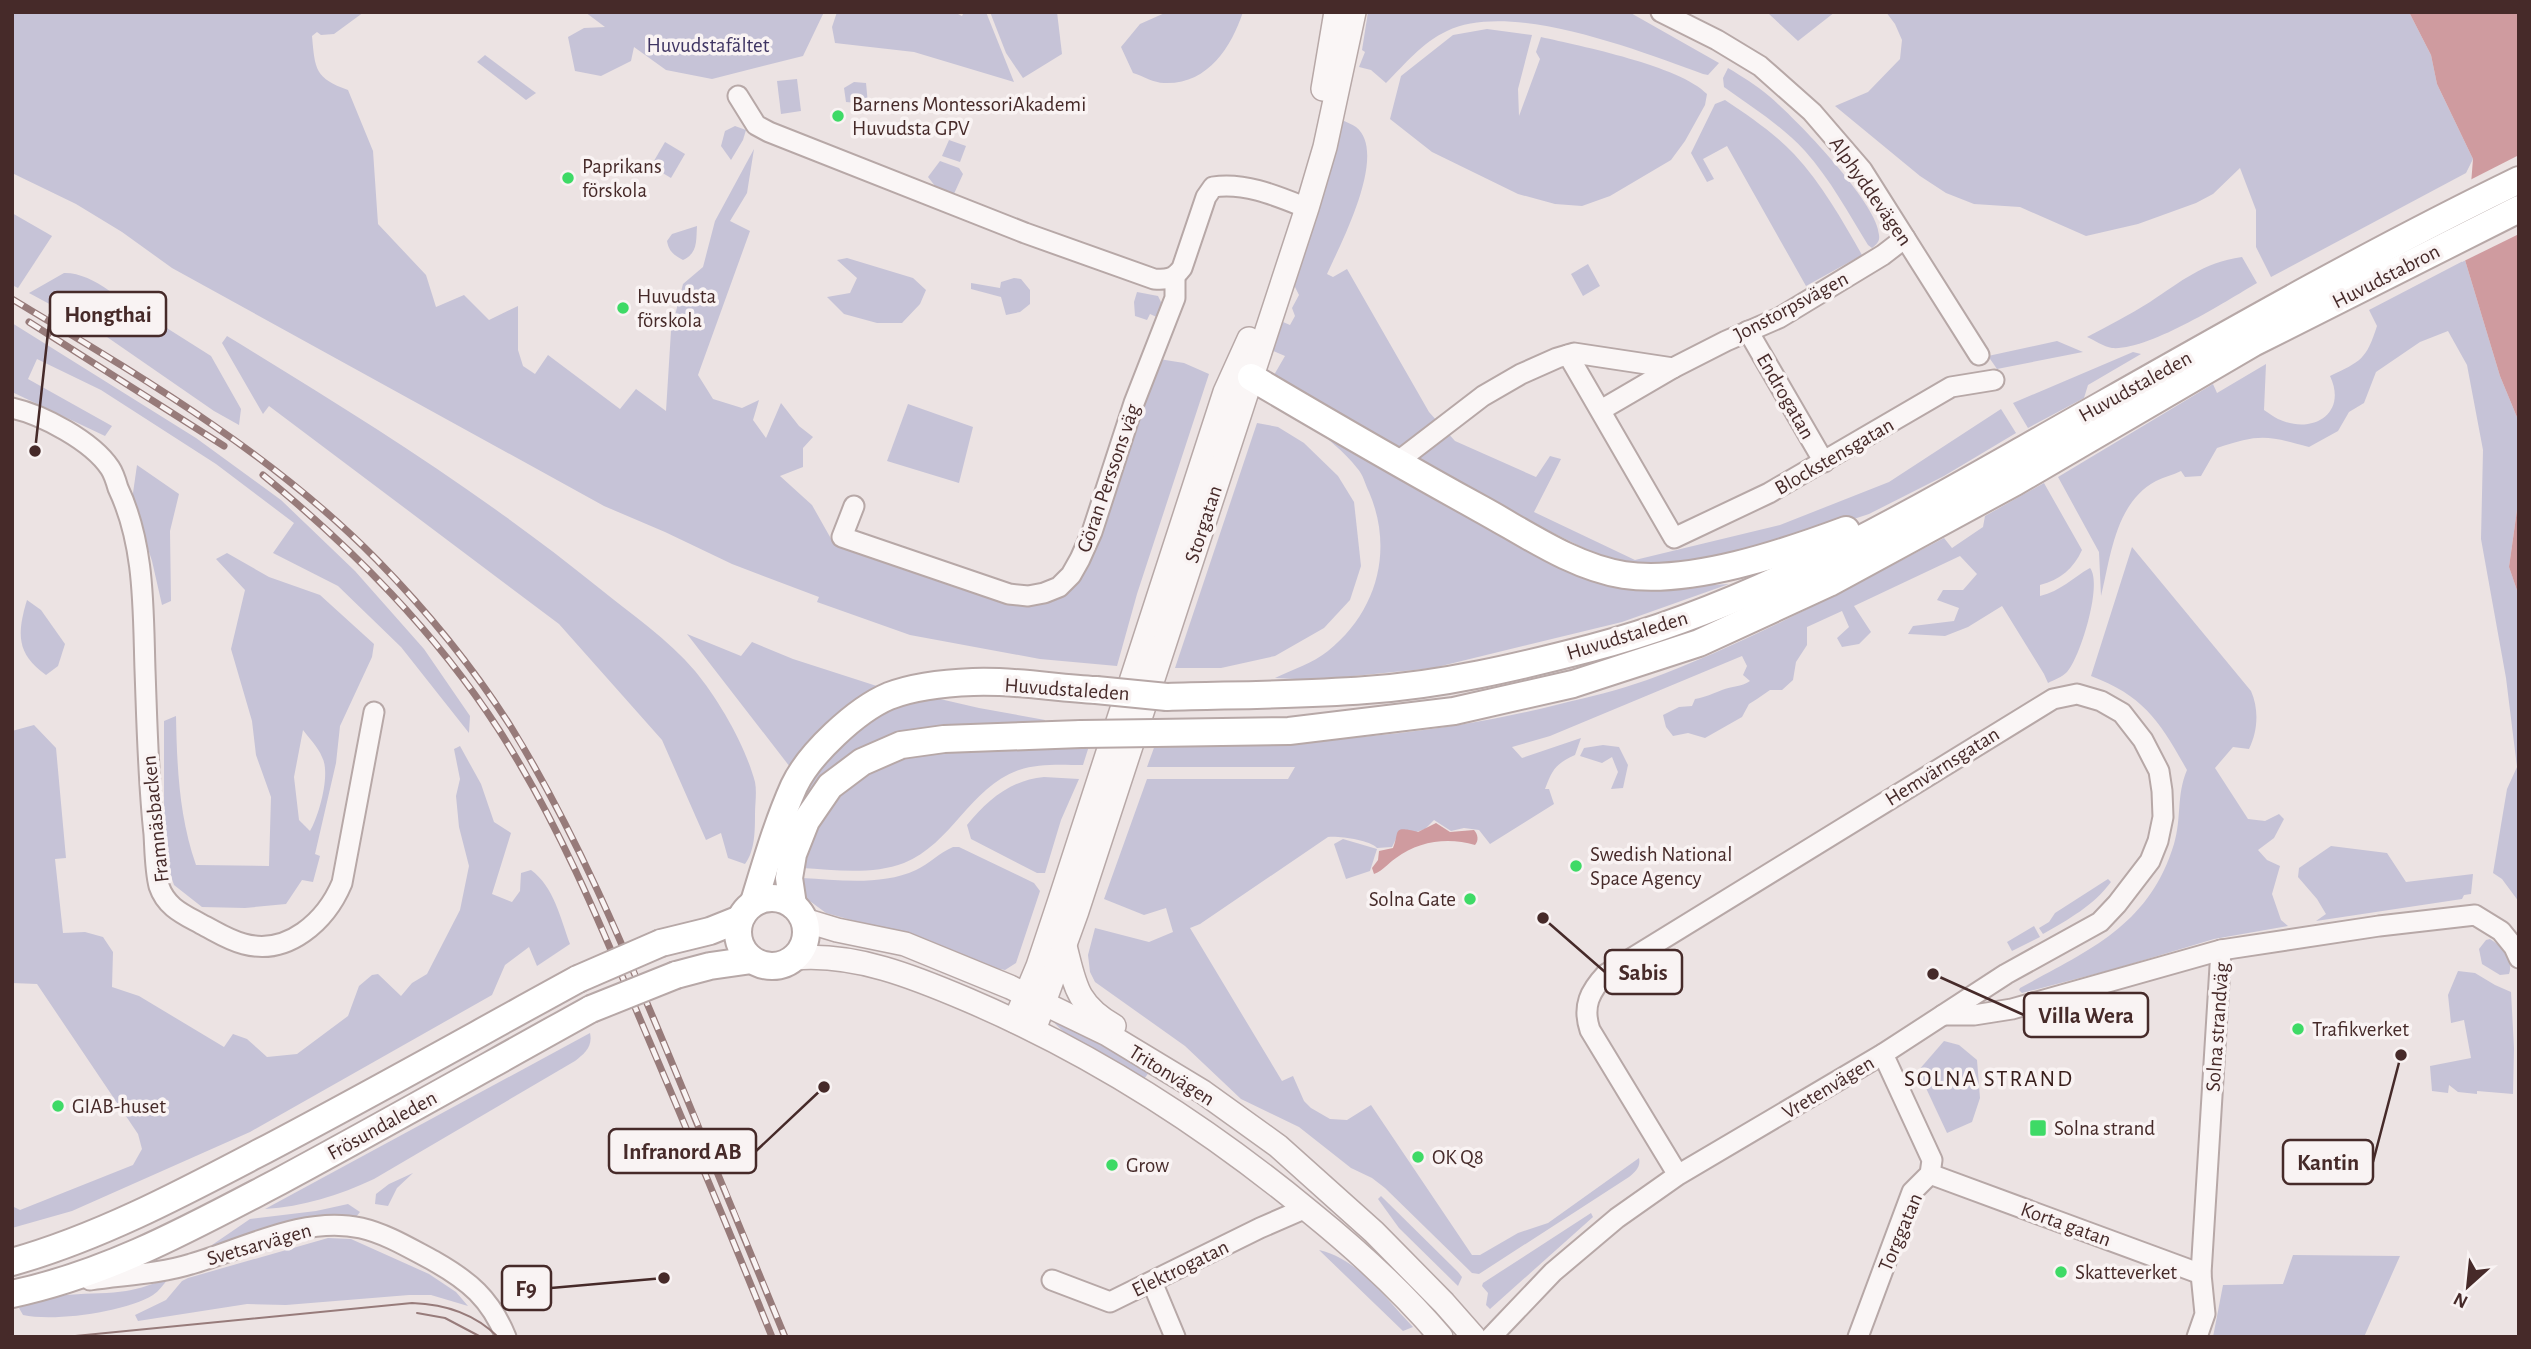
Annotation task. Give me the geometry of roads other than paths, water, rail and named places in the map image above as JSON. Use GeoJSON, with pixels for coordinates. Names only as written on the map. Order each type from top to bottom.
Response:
{"type":"FeatureCollection","features":[{"type":"Feature","properties":{"kind":"main road","name":"Huvudstaleden"},"geometry":{"type":"LineString","coordinates":[[799,913],[789,878],[793,854],[806,821],[830,786],[862,762],[901,745],[944,739],[1081,734],[1289,731],[1454,711],[1573,684],[1699,643],[1829,583],[2015,482],[2396,243],[2519,180]]}},
{"type":"Feature","properties":{"kind":"main road","name":"Huvudstabron"},"geometry":{"type":"LineString","coordinates":[[2249,334],[2519,209]]}},
{"type":"Feature","properties":{"kind":"main road","name":"Huvudstaleden"},"geometry":{"type":"LineString","coordinates":[[747,911],[795,784],[824,745],[860,712],[890,696],[924,687],[975,682],[1167,697],[1368,690],[1446,680],[1594,648],[1696,615],[1819,560],[2249,334]]}},
{"type":"Feature","properties":{"kind":"main road"},"geometry":{"type":"LineString","coordinates":[[1251,377],[1396,462],[1552,548],[1588,564],[1624,575],[1667,576],[1723,568],[1790,551],[1952,490]]}},
{"type":"Feature","properties":{"kind":"main road"},"geometry":{"type":"LineString","coordinates":[[775,898],[799,913],[805,939],[795,958],[785,964],[774,967],[751,960],[738,942],[737,930],[747,911],[775,898]]}},
{"type":"Feature","properties":{"kind":"main road","name":"Frösundaleden"},"geometry":{"type":"LineString","coordinates":[[12,1262],[62,1248],[222,1172],[578,979],[661,943],[709,931],[747,911]]}},
{"type":"Feature","properties":{"kind":"main road","name":"Frösundaleden"},"geometry":{"type":"LineString","coordinates":[[12,1294],[54,1285],[161,1244],[331,1154],[591,1009],[676,975],[710,966],[751,960]]}},
{"type":"Feature","properties":{"kind":"street","name":"Storgatan"},"geometry":{"type":"LineString","coordinates":[[1024,1026],[1035,999],[1065,946],[1251,377],[1300,205],[1336,12]]}},
{"type":"Feature","properties":{"kind":"street","name":"Storgatan"},"geometry":{"type":"LineString","coordinates":[[1035,999],[1060,900],[1225,392],[1245,352],[1300,205],[1325,147],[1354,12]]}},
{"type":"Feature","properties":{"kind":"street","name":"Alphyddevägen"},"geometry":{"type":"LineString","coordinates":[[1661,12],[1717,40],[1760,66],[1812,111],[1862,170],[1979,355]]}},
{"type":"Feature","properties":{"kind":"street"},"geometry":{"type":"LineString","coordinates":[[738,96],[756,125],[769,132],[1070,250],[1154,279],[1175,277]]}},
{"type":"Feature","properties":{"kind":"street","name":"Göran Perssons väg"},"geometry":{"type":"LineString","coordinates":[[854,506],[842,537],[1009,594],[1028,596],[1059,587],[1071,575],[1092,532],[1134,403],[1175,298],[1175,277],[1182,268],[1206,197],[1213,187],[1231,184],[1300,205]]}},
{"type":"Feature","properties":{"kind":"street","name":"Jonstorpsvägen"},"geometry":{"type":"LineString","coordinates":[[1601,410],[1673,368],[1790,311],[1883,255],[1905,238]]}},
{"type":"Feature","properties":{"kind":"street","name":"Endrogatan"},"geometry":{"type":"LineString","coordinates":[[1748,331],[1824,461]]}},
{"type":"Feature","properties":{"kind":"street"},"geometry":{"type":"LineString","coordinates":[[1396,462],[1483,396],[1521,374],[1568,355],[1574,353],[1673,368]]}},
{"type":"Feature","properties":{"kind":"street"},"geometry":{"type":"LineString","coordinates":[[1568,355],[1601,410]]}},
{"type":"Feature","properties":{"kind":"street","name":"Blockstensgatan"},"geometry":{"type":"LineString","coordinates":[[1601,410],[1674,538],[1769,493],[1951,387],[1994,380]]}},
{"type":"Feature","properties":{"kind":"street","name":"Framnäsbacken"},"geometry":{"type":"LineString","coordinates":[[12,408],[38,416],[89,446],[110,469],[125,502],[134,533],[142,586],[149,789],[159,886],[171,907],[226,938],[244,945],[274,947],[298,937],[313,924],[335,900],[342,883],[374,712]]}},
{"type":"Feature","properties":{"kind":"street","name":"Hemvärnsgatan"},"geometry":{"type":"LineString","coordinates":[[1678,1175],[1590,1030],[1586,1015],[1588,999],[1606,974],[2038,707],[2053,699],[2077,694],[2101,701],[2122,713],[2143,740],[2159,771],[2162,817],[2158,841],[2150,861],[2100,922],[2006,974],[1942,1015]]}},
{"type":"Feature","properties":{"kind":"street","name":"Tritonvägen"},"geometry":{"type":"LineString","coordinates":[[799,913],[837,930],[905,944],[1035,999],[1107,1034],[1203,1092],[1278,1146],[1374,1232],[1474,1337]]}},
{"type":"Feature","properties":{"kind":"street","name":"Solna strandväg"},"geometry":{"type":"LineString","coordinates":[[2197,1337],[2205,1314],[2201,1274],[2221,950],[2475,915],[2501,931],[2519,958]]}},
{"type":"Feature","properties":{"kind":"street"},"geometry":{"type":"LineString","coordinates":[[1065,946],[1074,985],[1090,1009],[1138,1039],[1157,1065]]}},
{"type":"Feature","properties":{"kind":"street"},"geometry":{"type":"LineString","coordinates":[[1942,1015],[1974,1015],[2012,1009],[2221,950]]}},
{"type":"Feature","properties":{"kind":"street","name":"Tritonvägen"},"geometry":{"type":"LineString","coordinates":[[795,958],[840,958],[896,971],[1024,1026],[1094,1063],[1187,1119],[1262,1172],[1361,1254],[1441,1337]]}},
{"type":"Feature","properties":{"kind":"street","name":"Vretenvägen"},"geometry":{"type":"LineString","coordinates":[[1491,1337],[1553,1272],[1617,1219],[1678,1175],[1884,1054],[1942,1015]]}},
{"type":"Feature","properties":{"kind":"street","name":"Torggatan"},"geometry":{"type":"LineString","coordinates":[[1858,1337],[1912,1192],[1930,1174],[1932,1160],[1884,1054]]}},
{"type":"Feature","properties":{"kind":"street","name":"Korta gatan"},"geometry":{"type":"LineString","coordinates":[[1930,1174],[2201,1274]]}},
{"type":"Feature","properties":{"kind":"street","name":"Elektrogatan"},"geometry":{"type":"LineString","coordinates":[[1052,1280],[1110,1302],[1306,1208]]}},
{"type":"Feature","properties":{"kind":"street","name":"Svetsarvägen"},"geometry":{"type":"LineString","coordinates":[[54,1285],[187,1265],[279,1235],[319,1226],[359,1227],[376,1232],[461,1276],[486,1302],[506,1337]]}},
{"type":"Feature","properties":{"kind":"street"},"geometry":{"type":"LineString","coordinates":[[1152,1282],[1175,1337]]}},
{"type":"Feature","properties":{"kind":"tram line"},"geometry":{"type":"LineString","coordinates":[[65,1337],[412,1303],[436,1305],[458,1311],[479,1322],[498,1337]]}},
{"type":"Feature","properties":{"kind":"tram line"},"geometry":{"type":"LineString","coordinates":[[417,1313],[445,1318],[481,1337]]}},
{"type":"Feature","properties":{"kind":"railway"},"geometry":{"type":"LineString","coordinates":[[12,299],[156,387],[294,485],[377,560],[465,661],[511,727],[534,766],[597,889],[785,1337]]}},
{"type":"Feature","properties":{"kind":"railway"},"geometry":{"type":"LineString","coordinates":[[29,322],[224,446]]}},
{"type":"Feature","properties":{"kind":"railway"},"geometry":{"type":"LineString","coordinates":[[263,475],[329,532],[420,625],[474,694],[520,764],[593,908],[772,1337]]}},
{"type":"Feature","properties":{"kind":"place","name":"Barnens MontessoriAkademi Huvudsta GPV"},"geometry":{"type":"Point","coordinates":[838,116]}},
{"type":"Feature","properties":{"kind":"place","name":"Paprikans förskola"},"geometry":{"type":"Point","coordinates":[568,178]}},
{"type":"Feature","properties":{"kind":"place","name":"Huvudsta förskola"},"geometry":{"type":"Point","coordinates":[623,308]}},
{"type":"Feature","properties":{"kind":"place","name":"Hongthai"},"geometry":{"type":"Point","coordinates":[35,451]}},
{"type":"Feature","properties":{"kind":"place","name":"Swedish National Space Agency"},"geometry":{"type":"Point","coordinates":[1576,866]}},
{"type":"Feature","properties":{"kind":"place","name":"Solna Gate"},"geometry":{"type":"Point","coordinates":[1470,899]}},
{"type":"Feature","properties":{"kind":"place","name":"Sabis"},"geometry":{"type":"Point","coordinates":[1543,918]}},
{"type":"Feature","properties":{"kind":"place","name":"Villa Wera"},"geometry":{"type":"Point","coordinates":[1933,974]}},
{"type":"Feature","properties":{"kind":"place","name":"Trafikverket"},"geometry":{"type":"Point","coordinates":[2298,1029]}},
{"type":"Feature","properties":{"kind":"place","name":"Kantin"},"geometry":{"type":"Point","coordinates":[2401,1055]}},
{"type":"Feature","properties":{"kind":"place","name":"Infranord AB"},"geometry":{"type":"Point","coordinates":[824,1087]}},
{"type":"Feature","properties":{"kind":"place","name":"GIAB-huset"},"geometry":{"type":"Point","coordinates":[58,1106]}},
{"type":"Feature","properties":{"kind":"place","name":"Solna strand"},"geometry":{"type":"Point","coordinates":[2038,1128]}},
{"type":"Feature","properties":{"kind":"place","name":"OK Q8"},"geometry":{"type":"Point","coordinates":[1418,1157]}},
{"type":"Feature","properties":{"kind":"place","name":"Grow"},"geometry":{"type":"Point","coordinates":[1112,1165]}},
{"type":"Feature","properties":{"kind":"place","name":"Skatteverket"},"geometry":{"type":"Point","coordinates":[2061,1272]}},
{"type":"Feature","properties":{"kind":"place","name":"F9"},"geometry":{"type":"Point","coordinates":[664,1278]}},
{"type":"Feature","properties":{"kind":"district","name":"SOLNA STRAND"},"geometry":{"type":"Point","coordinates":[1989,1078]}},
{"type":"Feature","properties":{"kind":"park label","name":"Huvudstafältet"},"geometry":{"type":"Point","coordinates":[708,45]}}]}
